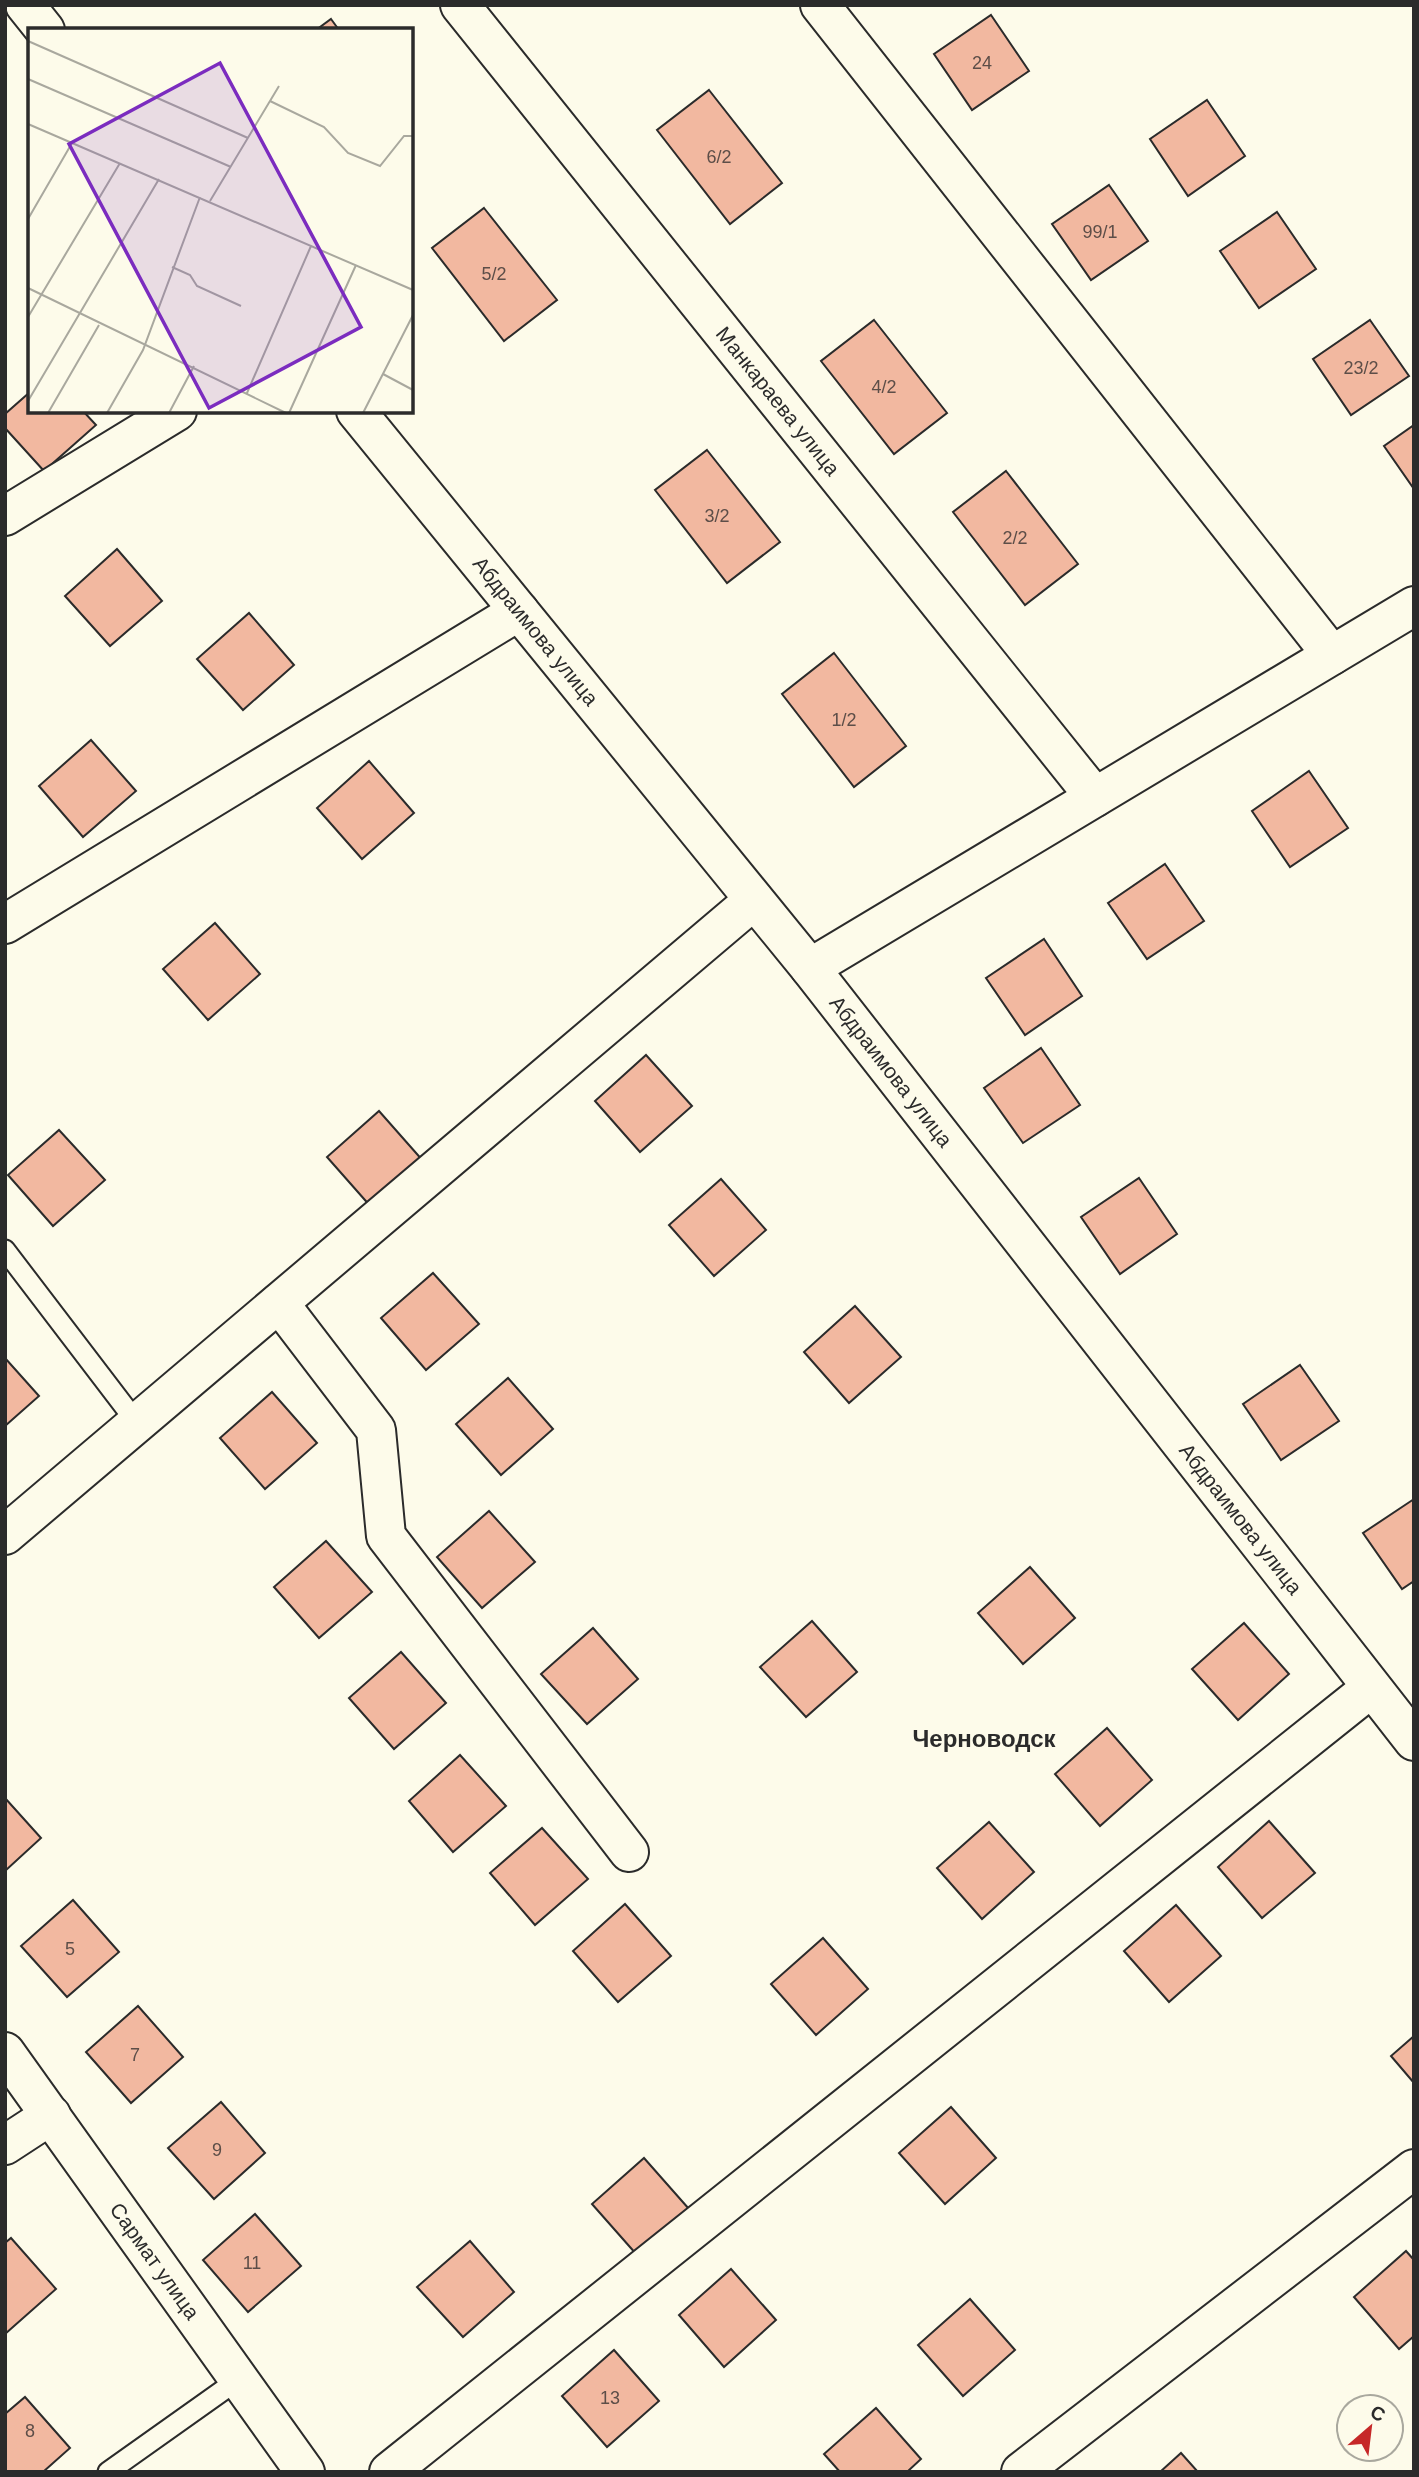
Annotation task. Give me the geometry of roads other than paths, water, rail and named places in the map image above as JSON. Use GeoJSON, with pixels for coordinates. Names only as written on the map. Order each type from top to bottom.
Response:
{"type":"FeatureCollection","features":[{"type":"Feature","properties":{"kind":"street","name":"Манкараева улица"},"geometry":{"type":"LineString","coordinates":[[460,5],[1095,797]]}},
{"type":"Feature","properties":{"kind":"street"},"geometry":{"type":"LineString","coordinates":[[820,5],[1332,655]]}},
{"type":"Feature","properties":{"kind":"street"},"geometry":{"type":"LineString","coordinates":[[5,516],[174,413]]}},
{"type":"Feature","properties":{"kind":"street","name":"Абдраимова улица"},"geometry":{"type":"LineString","coordinates":[[358,413],[810,968],[1414,1741]]}},
{"type":"Feature","properties":{"kind":"street"},"geometry":{"type":"LineString","coordinates":[[810,968],[1414,606]]}},
{"type":"Feature","properties":{"kind":"street"},"geometry":{"type":"LineString","coordinates":[[5,924],[519,611]]}},
{"type":"Feature","properties":{"kind":"street"},"geometry":{"type":"LineString","coordinates":[[5,1535],[754,900]]}},
{"type":"Feature","properties":{"kind":"street"},"geometry":{"type":"LineString","coordinates":[[279,1303],[376,1430],[386,1536],[629,1852]]}},
{"type":"Feature","properties":{"kind":"street"},"geometry":{"type":"LineString","coordinates":[[389,2472],[1371,1688]]}},
{"type":"Feature","properties":{"kind":"street","name":"Сармат улица"},"geometry":{"type":"LineString","coordinates":[[5,2052],[305,2472]]}},
{"type":"Feature","properties":{"kind":"street"},"geometry":{"type":"LineString","coordinates":[[5,2145],[51,2115]]}},
{"type":"Feature","properties":{"kind":"street"},"geometry":{"type":"LineString","coordinates":[[1021,2472],[1414,2169]]}},
{"type":"Feature","properties":{"kind":"lane"},"geometry":{"type":"LineString","coordinates":[[5,1250],[137,1423]]}},
{"type":"Feature","properties":{"kind":"lane"},"geometry":{"type":"LineString","coordinates":[[108,2472],[239,2379]]}},
{"type":"Feature","properties":{"kind":"district","name":"Черноводск"},"geometry":{"type":"Point","coordinates":[984,1739]}}]}
